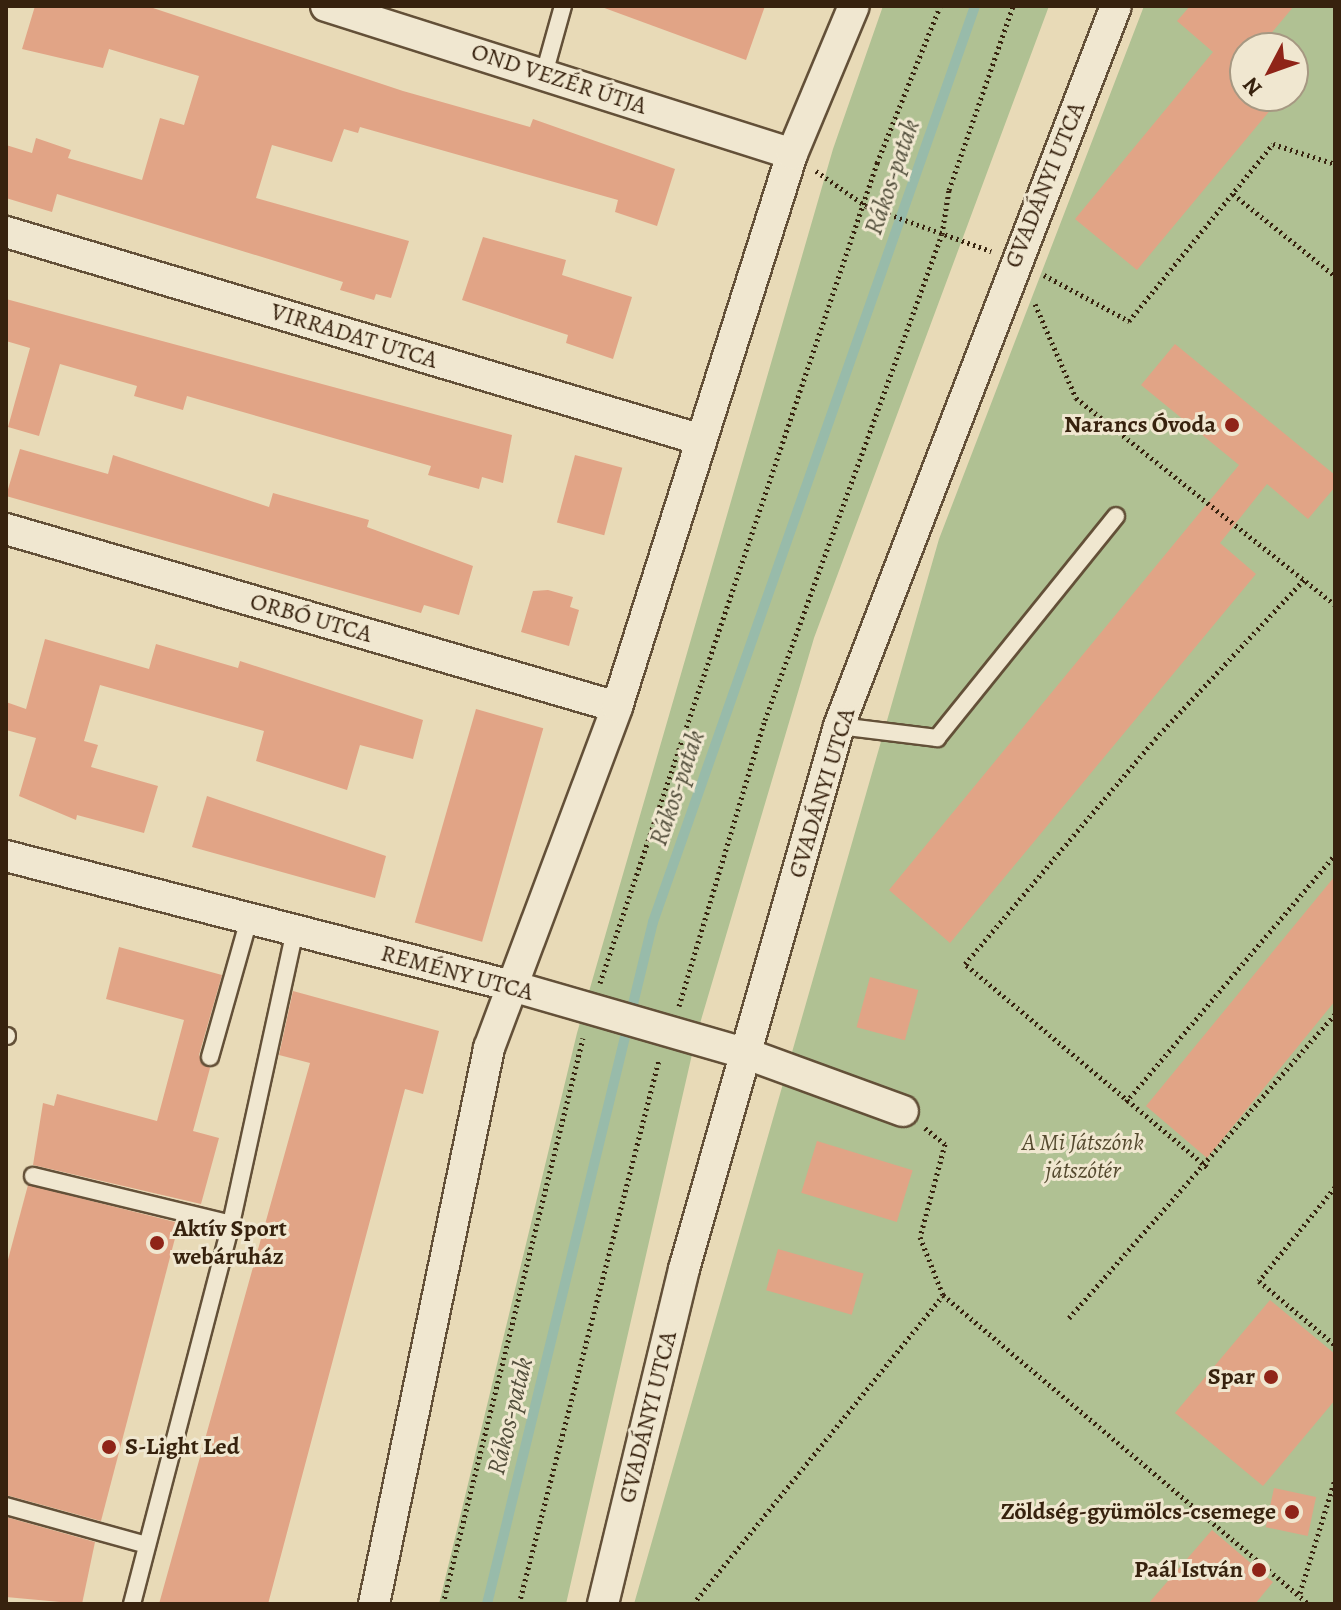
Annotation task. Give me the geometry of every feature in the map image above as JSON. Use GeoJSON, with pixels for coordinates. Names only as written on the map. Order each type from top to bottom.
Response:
{"type":"FeatureCollection","features":[{"type":"Feature","properties":{"kind":"street","name":"OND VEZÉR ÚTJA"},"geometry":{"type":"LineString","coordinates":[[326,6],[792,154]]}},
{"type":"Feature","properties":{"kind":"street"},"geometry":{"type":"LineString","coordinates":[[374,1604],[489,1048],[617,707],[792,154],[854,6]]}},
{"type":"Feature","properties":{"kind":"street","name":"GVADÁNYI UTCA"},"geometry":{"type":"LineString","coordinates":[[603,1604],[684,1269],[839,726],[1015,259],[1116,6]]}},
{"type":"Feature","properties":{"kind":"street","name":"VIRRADAT UTCA"},"geometry":{"type":"LineString","coordinates":[[6,232],[702,440]]}},
{"type":"Feature","properties":{"kind":"street","name":"ORBÓ UTCA"},"geometry":{"type":"LineString","coordinates":[[6,529],[617,707]]}},
{"type":"Feature","properties":{"kind":"street","name":"REMÉNY UTCA"},"geometry":{"type":"LineString","coordinates":[[6,856],[512,986],[747,1054],[903,1111]]}},
{"type":"Feature","properties":{"kind":"lane"},"geometry":{"type":"LineString","coordinates":[[544,74],[563,6]]}},
{"type":"Feature","properties":{"kind":"lane"},"geometry":{"type":"LineString","coordinates":[[839,726],[937,738],[1116,516]]}},
{"type":"Feature","properties":{"kind":"lane"},"geometry":{"type":"LineString","coordinates":[[210,1057],[249,919]]}},
{"type":"Feature","properties":{"kind":"lane"},"geometry":{"type":"LineString","coordinates":[[132,1604],[231,1224],[295,931]]}},
{"type":"Feature","properties":{"kind":"lane"},"geometry":{"type":"LineString","coordinates":[[33,1176],[231,1224]]}},
{"type":"Feature","properties":{"kind":"lane"},"geometry":{"type":"LineString","coordinates":[[6,1506],[147,1545]]}},
{"type":"Feature","properties":{"kind":"path"},"geometry":{"type":"LineString","coordinates":[[443,1604],[589,1009],[866,206],[940,6]]}},
{"type":"Feature","properties":{"kind":"path"},"geometry":{"type":"LineString","coordinates":[[519,1604],[666,1031],[765,720],[942,234],[949,190],[1013,6]]}},
{"type":"Feature","properties":{"kind":"path"},"geometry":{"type":"LineString","coordinates":[[792,154],[866,206],[1015,259],[1129,321],[1273,144],[1335,164]]}},
{"type":"Feature","properties":{"kind":"path"},"geometry":{"type":"LineString","coordinates":[[1233,194],[1335,276]]}},
{"type":"Feature","properties":{"kind":"path"},"geometry":{"type":"LineString","coordinates":[[1015,259],[1076,398],[1335,605]]}},
{"type":"Feature","properties":{"kind":"path"},"geometry":{"type":"LineString","coordinates":[[1207,1167],[965,964],[1213,673],[1304,580]]}},
{"type":"Feature","properties":{"kind":"path"},"geometry":{"type":"LineString","coordinates":[[1126,1102],[1335,855]]}},
{"type":"Feature","properties":{"kind":"path"},"geometry":{"type":"LineString","coordinates":[[1069,1318],[1207,1167],[1335,1014]]}},
{"type":"Feature","properties":{"kind":"path"},"geometry":{"type":"LineString","coordinates":[[903,1111],[945,1144],[920,1237],[943,1295],[1309,1604]]}},
{"type":"Feature","properties":{"kind":"path"},"geometry":{"type":"LineString","coordinates":[[1335,1187],[1259,1281],[1335,1345]]}},
{"type":"Feature","properties":{"kind":"path"},"geometry":{"type":"LineString","coordinates":[[693,1604],[943,1295]]}},
{"type":"Feature","properties":{"kind":"path"},"geometry":{"type":"LineString","coordinates":[[1300,1594],[1335,1479]]}},
{"type":"Feature","properties":{"kind":"green space"},"geometry":{"type":"Polygon","coordinates":[[[883,6],[1049,6],[814,638],[696,1037],[566,1604],[439,1604],[577,1033],[833,149],[883,6]]]}},
{"type":"Feature","properties":{"kind":"green space","name":"A Mi Játszónk játszótér"},"geometry":{"type":"Polygon","coordinates":[[[1144,6],[1335,6],[1335,1604],[634,1604],[939,539],[1144,6]]]}},
{"type":"Feature","properties":{"kind":"building"},"geometry":{"type":"Polygon","coordinates":[[[35,6],[147,6],[403,91],[530,127],[533,119],[675,169],[657,226],[615,212],[618,200],[360,127],[358,133],[344,129],[332,162],[272,145],[256,198],[409,241],[391,298],[376,294],[374,300],[340,290],[343,282],[57,194],[52,212],[6,198],[6,145],[32,153],[36,138],[71,150],[68,158],[142,180],[160,118],[184,125],[199,76],[109,49],[103,68],[22,49],[35,6]]]}},
{"type":"Feature","properties":{"kind":"building"},"geometry":{"type":"Polygon","coordinates":[[[599,6],[765,6],[746,60],[599,6]]]}},
{"type":"Feature","properties":{"kind":"building"},"geometry":{"type":"Polygon","coordinates":[[[1190,6],[1294,6],[1272,32],[1229,32],[1229,112],[1269,112],[1137,270],[1075,219],[1213,52],[1177,21],[1190,6]]]}},
{"type":"Feature","properties":{"kind":"building"},"geometry":{"type":"Polygon","coordinates":[[[483,237],[566,260],[562,275],[632,297],[613,359],[566,343],[568,335],[462,300],[483,237]]]}},
{"type":"Feature","properties":{"kind":"building"},"geometry":{"type":"Polygon","coordinates":[[[6,299],[512,435],[503,483],[482,477],[479,489],[428,475],[431,466],[187,396],[183,410],[134,396],[137,386],[60,364],[39,436],[8,427],[30,348],[6,341],[6,299]]]}},
{"type":"Feature","properties":{"kind":"building"},"geometry":{"type":"Polygon","coordinates":[[[1175,344],[1335,475],[1335,487],[1308,519],[1267,484],[1220,543],[1256,574],[950,943],[889,890],[1239,465],[1141,385],[1175,344]]]}},
{"type":"Feature","properties":{"kind":"building"},"geometry":{"type":"Polygon","coordinates":[[[20,449],[108,474],[113,455],[269,507],[273,493],[369,520],[367,527],[473,566],[459,615],[424,605],[421,613],[6,496],[20,449]]]}},
{"type":"Feature","properties":{"kind":"building"},"geometry":{"type":"Polygon","coordinates":[[[575,455],[622,468],[604,535],[557,523],[575,455]]]}},
{"type":"Feature","properties":{"kind":"building"},"geometry":{"type":"Polygon","coordinates":[[[548,590],[573,597],[570,607],[579,610],[569,646],[521,632],[533,591],[548,590]]]}},
{"type":"Feature","properties":{"kind":"building"},"geometry":{"type":"Polygon","coordinates":[[[45,639],[149,669],[156,644],[238,668],[240,661],[423,720],[413,759],[360,745],[347,790],[256,761],[264,731],[100,685],[84,741],[98,745],[91,767],[158,786],[144,833],[77,815],[76,820],[19,796],[36,738],[6,730],[6,702],[26,709],[45,639]]]}},
{"type":"Feature","properties":{"kind":"building"},"geometry":{"type":"Polygon","coordinates":[[[476,709],[543,728],[482,942],[415,922],[476,709]]]}},
{"type":"Feature","properties":{"kind":"building"},"geometry":{"type":"Polygon","coordinates":[[[207,796],[386,856],[375,898],[192,847],[207,796]]]}},
{"type":"Feature","properties":{"kind":"building"},"geometry":{"type":"Polygon","coordinates":[[[1335,876],[1335,1001],[1207,1158],[1146,1106],[1335,876]]]}},
{"type":"Feature","properties":{"kind":"building"},"geometry":{"type":"Polygon","coordinates":[[[119,947],[222,975],[199,1055],[210,1068],[193,1131],[219,1138],[201,1204],[33,1165],[43,1103],[54,1106],[57,1094],[157,1121],[184,1020],[106,999],[119,947]]]}},
{"type":"Feature","properties":{"kind":"building"},"geometry":{"type":"Polygon","coordinates":[[[870,977],[918,990],[905,1040],[857,1027],[870,977]]]}},
{"type":"Feature","properties":{"kind":"building"},"geometry":{"type":"Polygon","coordinates":[[[293,991],[439,1031],[423,1094],[405,1089],[268,1604],[159,1604],[310,1063],[279,1055],[293,991]]]}},
{"type":"Feature","properties":{"kind":"building"},"geometry":{"type":"Polygon","coordinates":[[[817,1141],[913,1170],[897,1222],[801,1193],[817,1141]]]}},
{"type":"Feature","properties":{"kind":"building"},"geometry":{"type":"Polygon","coordinates":[[[28,1185],[179,1223],[101,1521],[6,1495],[6,1267],[28,1185]]]}},
{"type":"Feature","properties":{"kind":"building"},"geometry":{"type":"Polygon","coordinates":[[[778,1249],[864,1274],[852,1315],[766,1290],[778,1249]]]}},
{"type":"Feature","properties":{"kind":"building","name":"Spar"},"geometry":{"type":"Polygon","coordinates":[[[1270,1300],[1335,1354],[1335,1400],[1263,1486],[1175,1413],[1270,1300]]]}},
{"type":"Feature","properties":{"kind":"building","name":"Zöldség-gyümölcs-csemege"},"geometry":{"type":"Polygon","coordinates":[[[1274,1488],[1316,1497],[1308,1536],[1266,1527],[1274,1488]]]}},
{"type":"Feature","properties":{"kind":"building"},"geometry":{"type":"Polygon","coordinates":[[[6,1517],[95,1542],[82,1604],[6,1597],[6,1517]]]}},
{"type":"Feature","properties":{"kind":"building"},"geometry":{"type":"Polygon","coordinates":[[[1212,1530],[1273,1582],[1255,1604],[1148,1604],[1212,1530]]]}},
{"type":"Feature","properties":{"kind":"waterway","name":"Rákos-patak"},"geometry":{"type":"LineString","coordinates":[[487,1604],[653,922],[975,6]]}},
{"type":"Feature","properties":{"kind":"place","name":"Narancs Óvoda"},"geometry":{"type":"Point","coordinates":[1232,425]}},
{"type":"Feature","properties":{"kind":"place","name":"Aktív Sport webáruház"},"geometry":{"type":"Point","coordinates":[157,1243]}},
{"type":"Feature","properties":{"kind":"place","name":"Spar"},"geometry":{"type":"Point","coordinates":[1271,1377]}},
{"type":"Feature","properties":{"kind":"place","name":"S-Light Led"},"geometry":{"type":"Point","coordinates":[109,1447]}},
{"type":"Feature","properties":{"kind":"place","name":"Zöldség-gyümölcs-csemege"},"geometry":{"type":"Point","coordinates":[1292,1512]}},
{"type":"Feature","properties":{"kind":"place","name":"Paál István"},"geometry":{"type":"Point","coordinates":[1259,1570]}}]}
